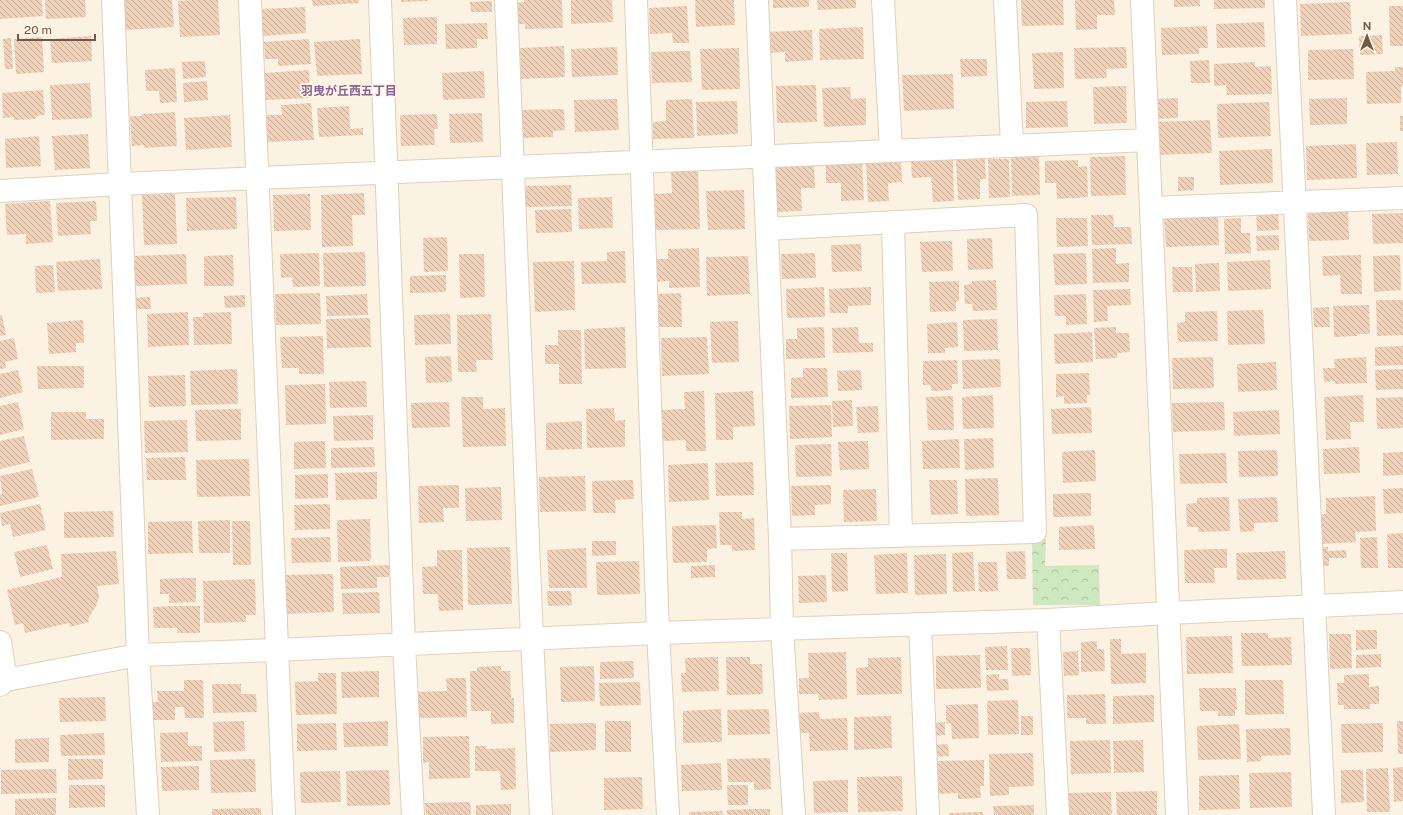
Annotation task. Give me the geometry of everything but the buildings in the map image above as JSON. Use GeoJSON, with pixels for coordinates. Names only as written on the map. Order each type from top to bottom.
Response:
{"type":"FeatureCollection","features":[{"type":"Feature","properties":{"kind":"street"},"geometry":{"type":"LineString","coordinates":[[113,0],[138,655],[148,815]]}},
{"type":"Feature","properties":{"kind":"street"},"geometry":{"type":"LineString","coordinates":[[250,0],[259,178],[276,650],[284,815]]}},
{"type":"Feature","properties":{"kind":"street"},"geometry":{"type":"LineString","coordinates":[[380,0],[404,645],[413,815]]}},
{"type":"Feature","properties":{"kind":"street"},"geometry":{"type":"LineString","coordinates":[[506,0],[532,639],[541,815]]}},
{"type":"Feature","properties":{"kind":"street"},"geometry":{"type":"LineString","coordinates":[[636,0],[658,633],[668,815]]}},
{"type":"Feature","properties":{"kind":"street"},"geometry":{"type":"LineString","coordinates":[[757,0],[780,539],[782,629],[794,815]]}},
{"type":"Feature","properties":{"kind":"street"},"geometry":{"type":"LineString","coordinates":[[883,0],[891,151]]}},
{"type":"Feature","properties":{"kind":"street"},"geometry":{"type":"LineString","coordinates":[[1005,0],[1012,146]]}},
{"type":"Feature","properties":{"kind":"street"},"geometry":{"type":"LineString","coordinates":[[1142,0],[1177,815]]}},
{"type":"Feature","properties":{"kind":"street"},"geometry":{"type":"LineString","coordinates":[[1285,0],[1324,815]]}},
{"type":"Feature","properties":{"kind":"street"},"geometry":{"type":"LineString","coordinates":[[0,191],[119,184],[1148,140]]}},
{"type":"Feature","properties":{"kind":"street"},"geometry":{"type":"LineString","coordinates":[[1151,208],[1403,198]]}},
{"type":"Feature","properties":{"kind":"street"},"geometry":{"type":"LineString","coordinates":[[767,229],[1026,215],[1035,532],[780,539]]}},
{"type":"Feature","properties":{"kind":"street"},"geometry":{"type":"LineString","coordinates":[[893,223],[901,536]]}},
{"type":"Feature","properties":{"kind":"street"},"geometry":{"type":"LineString","coordinates":[[1,652],[3,682],[138,655],[404,645],[658,633],[1048,620],[1403,602]]}},
{"type":"Feature","properties":{"kind":"street"},"geometry":{"type":"LineString","coordinates":[[1048,620],[1058,815]]}},
{"type":"Feature","properties":{"kind":"street"},"geometry":{"type":"LineString","coordinates":[[920,624],[928,815]]}},
{"type":"Feature","properties":{"kind":"green space"},"geometry":{"type":"Polygon","coordinates":[[[1032,539],[1046,539],[1045,566],[1099,565],[1100,605],[1033,605],[1032,539]]]}},
{"type":"Feature","properties":{"kind":"district","name":"羽曳が丘西五丁目"},"geometry":{"type":"Point","coordinates":[349,91]}}]}
